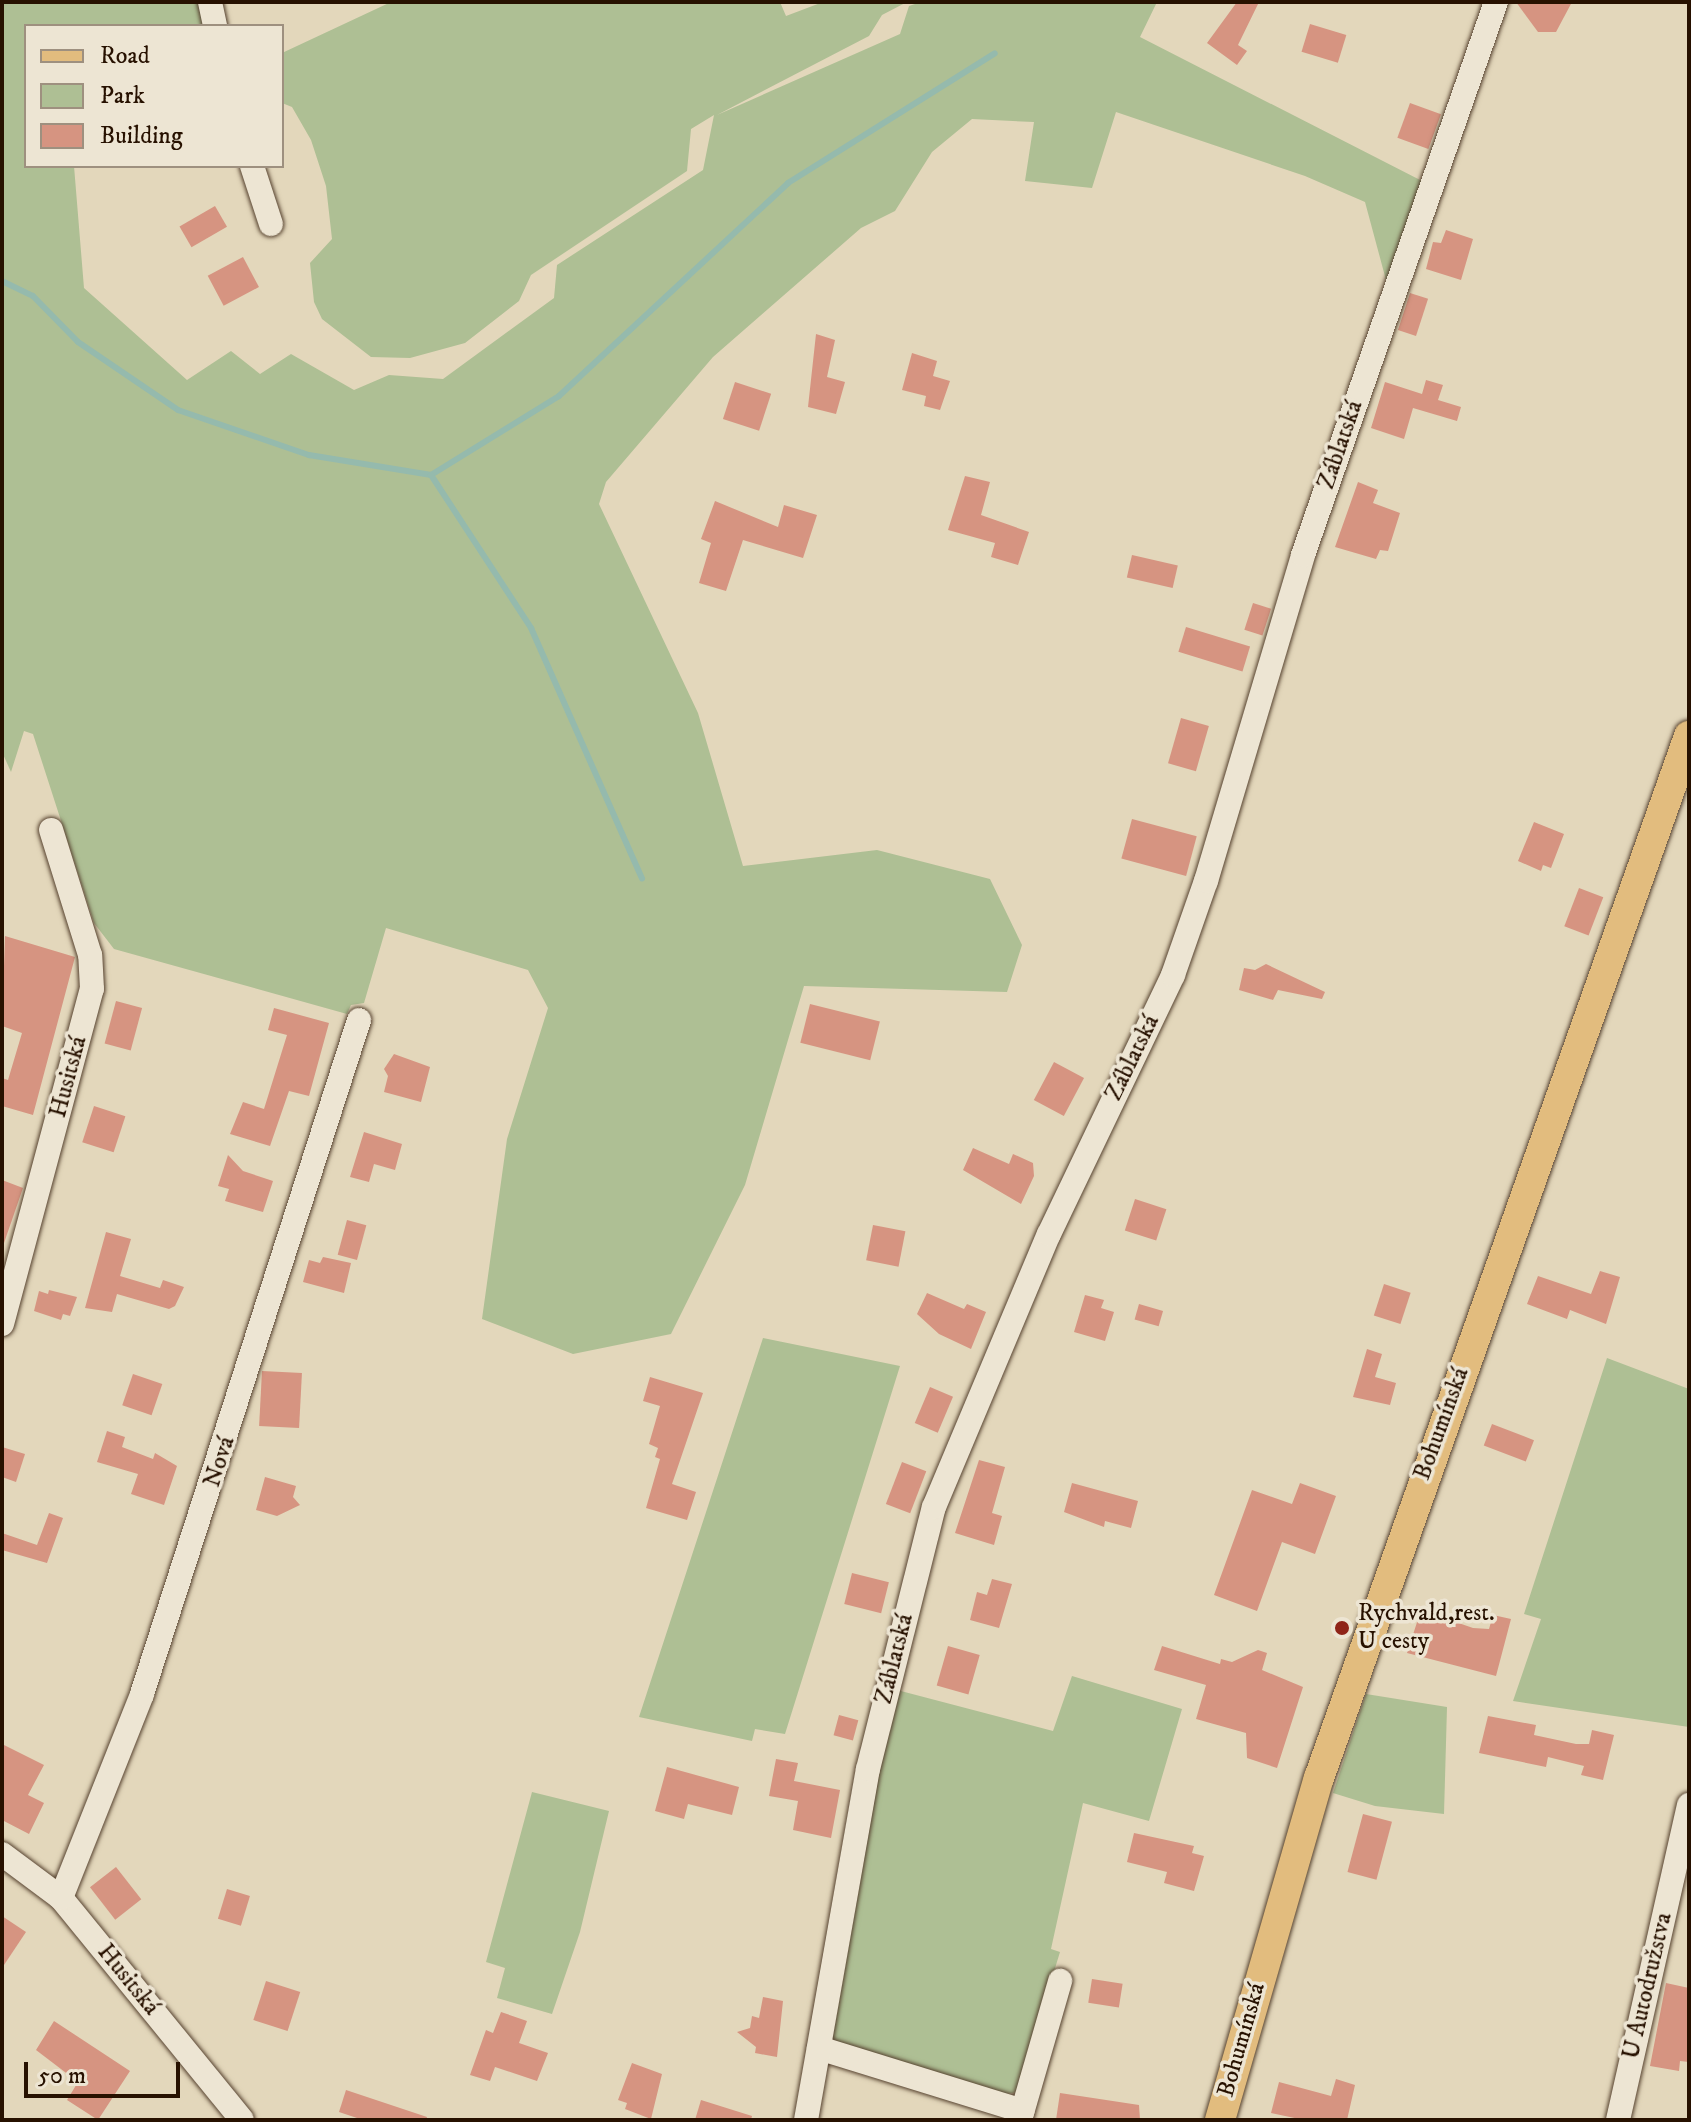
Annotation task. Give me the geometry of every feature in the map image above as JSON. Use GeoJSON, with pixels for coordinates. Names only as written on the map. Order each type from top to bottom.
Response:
{"type":"FeatureCollection","features":[{"type":"Feature","properties":{"kind":"main road","name":"Bohumínská"},"geometry":{"type":"LineString","coordinates":[[1220,2120],[1319,1778],[1689,736]]}},
{"type":"Feature","properties":{"kind":"street"},"geometry":{"type":"LineString","coordinates":[[210,2],[215,24]]}},
{"type":"Feature","properties":{"kind":"street","name":"Záblatská"},"geometry":{"type":"LineString","coordinates":[[806,2120],[868,1769],[934,1507],[1049,1234],[1173,975],[1206,881],[1303,555],[1496,2]]}},
{"type":"Feature","properties":{"kind":"street"},"geometry":{"type":"LineString","coordinates":[[253,168],[271,224]]}},
{"type":"Feature","properties":{"kind":"street","name":"Husitská"},"geometry":{"type":"LineString","coordinates":[[2,1324],[92,989],[90,955],[51,830]]}},
{"type":"Feature","properties":{"kind":"street","name":"Nová"},"geometry":{"type":"LineString","coordinates":[[61,1898],[142,1694],[359,1020]]}},
{"type":"Feature","properties":{"kind":"street","name":"U Autodružstva"},"geometry":{"type":"LineString","coordinates":[[1618,2120],[1689,1805]]}},
{"type":"Feature","properties":{"kind":"street","name":"Husitská"},"geometry":{"type":"LineString","coordinates":[[2,1854],[61,1898],[242,2120]]}},
{"type":"Feature","properties":{"kind":"street"},"geometry":{"type":"LineString","coordinates":[[819,2048],[1021,2116],[1060,1981]]}},
{"type":"Feature","properties":{"kind":"green space"},"geometry":{"type":"Polygon","coordinates":[[[2,2],[198,2],[203,24],[24,24],[24,168],[74,168],[84,288],[187,380],[231,351],[260,374],[291,354],[354,390],[389,375],[443,379],[554,298],[557,265],[703,170],[714,115],[691,129],[687,171],[531,275],[519,301],[465,343],[410,358],[371,357],[322,319],[314,302],[310,263],[332,239],[326,186],[311,140],[292,107],[284,104],[284,52],[391,2],[780,2],[786,16],[823,2],[907,2],[882,15],[869,36],[717,115],[900,34],[909,6],[921,2],[1157,2],[1140,37],[1424,182],[1386,280],[1365,202],[1305,176],[1116,112],[1092,188],[1025,181],[1034,122],[972,119],[932,152],[895,211],[861,228],[713,357],[606,482],[599,504],[698,713],[743,866],[877,850],[990,879],[1022,945],[1007,992],[804,986],[745,1185],[671,1334],[573,1354],[482,1319],[507,1139],[548,1008],[528,970],[386,928],[364,1003],[351,1005],[347,1014],[114,949],[94,923],[33,734],[24,731],[11,772],[2,752],[2,2]]]}},
{"type":"Feature","properties":{"kind":"green space"},"geometry":{"type":"Polygon","coordinates":[[[763,1338],[900,1366],[785,1734],[755,1729],[752,1741],[639,1717],[763,1338]]]}},
{"type":"Feature","properties":{"kind":"green space"},"geometry":{"type":"Polygon","coordinates":[[[1607,1358],[1689,1389],[1689,1727],[1513,1701],[1541,1619],[1524,1614],[1607,1358]]]}},
{"type":"Feature","properties":{"kind":"green space"},"geometry":{"type":"Polygon","coordinates":[[[1072,1676],[1182,1709],[1149,1821],[1083,1803],[1051,1949],[1060,1952],[1017,2092],[997,2096],[838,2049],[831,2036],[864,1830],[897,1690],[1053,1731],[1072,1676]]]}},
{"type":"Feature","properties":{"kind":"green space"},"geometry":{"type":"Polygon","coordinates":[[[1366,1694],[1447,1707],[1444,1814],[1375,1806],[1333,1793],[1366,1694]]]}},
{"type":"Feature","properties":{"kind":"green space"},"geometry":{"type":"Polygon","coordinates":[[[532,1792],[609,1811],[580,1932],[552,2014],[497,1998],[505,1968],[486,1962],[532,1792]]]}},
{"type":"Feature","properties":{"kind":"building"},"geometry":{"type":"Polygon","coordinates":[[[1237,2],[1259,2],[1238,45],[1247,51],[1237,65],[1207,43],[1237,2]]]}},
{"type":"Feature","properties":{"kind":"building"},"geometry":{"type":"Polygon","coordinates":[[[1516,2],[1572,2],[1556,32],[1538,32],[1516,2]]]}},
{"type":"Feature","properties":{"kind":"building"},"geometry":{"type":"Polygon","coordinates":[[[1310,24],[1346,35],[1338,63],[1302,52],[1310,24]]]}},
{"type":"Feature","properties":{"kind":"building"},"geometry":{"type":"Polygon","coordinates":[[[1410,103],[1441,114],[1428,149],[1397,138],[1410,103]]]}},
{"type":"Feature","properties":{"kind":"building"},"geometry":{"type":"Polygon","coordinates":[[[215,206],[227,227],[191,247],[179,226],[215,206]]]}},
{"type":"Feature","properties":{"kind":"building"},"geometry":{"type":"Polygon","coordinates":[[[1446,230],[1473,239],[1461,280],[1426,269],[1433,242],[1441,243],[1446,230]]]}},
{"type":"Feature","properties":{"kind":"building"},"geometry":{"type":"Polygon","coordinates":[[[243,257],[259,287],[224,306],[208,276],[243,257]]]}},
{"type":"Feature","properties":{"kind":"building"},"geometry":{"type":"Polygon","coordinates":[[[1410,293],[1428,299],[1416,336],[1398,330],[1410,293]]]}},
{"type":"Feature","properties":{"kind":"building"},"geometry":{"type":"Polygon","coordinates":[[[816,334],[835,340],[827,377],[845,382],[836,414],[808,407],[816,334]]]}},
{"type":"Feature","properties":{"kind":"building"},"geometry":{"type":"Polygon","coordinates":[[[912,353],[937,361],[933,376],[950,381],[940,410],[924,406],[926,396],[902,390],[912,353]]]}},
{"type":"Feature","properties":{"kind":"building"},"geometry":{"type":"Polygon","coordinates":[[[1426,380],[1443,385],[1438,400],[1461,407],[1457,421],[1413,408],[1404,439],[1371,428],[1385,382],[1422,394],[1426,380]]]}},
{"type":"Feature","properties":{"kind":"building"},"geometry":{"type":"Polygon","coordinates":[[[735,382],[771,394],[759,431],[723,419],[735,382]]]}},
{"type":"Feature","properties":{"kind":"building"},"geometry":{"type":"Polygon","coordinates":[[[965,476],[990,482],[981,515],[1029,532],[1018,565],[991,557],[995,543],[948,530],[965,476]]]}},
{"type":"Feature","properties":{"kind":"building"},"geometry":{"type":"Polygon","coordinates":[[[1358,482],[1378,490],[1373,503],[1400,513],[1388,551],[1380,550],[1376,559],[1335,547],[1358,482]]]}},
{"type":"Feature","properties":{"kind":"building"},"geometry":{"type":"Polygon","coordinates":[[[715,501],[778,527],[784,505],[817,515],[803,558],[743,540],[726,591],[699,583],[711,543],[701,539],[715,501]]]}},
{"type":"Feature","properties":{"kind":"building"},"geometry":{"type":"Polygon","coordinates":[[[1132,555],[1178,566],[1173,588],[1127,577],[1132,555]]]}},
{"type":"Feature","properties":{"kind":"building"},"geometry":{"type":"Polygon","coordinates":[[[1253,603],[1271,609],[1262,636],[1244,630],[1253,603]]]}},
{"type":"Feature","properties":{"kind":"building"},"geometry":{"type":"Polygon","coordinates":[[[1186,627],[1250,647],[1242,671],[1178,652],[1186,627]]]}},
{"type":"Feature","properties":{"kind":"building"},"geometry":{"type":"Polygon","coordinates":[[[1181,718],[1209,726],[1196,771],[1168,763],[1181,718]]]}},
{"type":"Feature","properties":{"kind":"building"},"geometry":{"type":"Polygon","coordinates":[[[1132,819],[1197,836],[1186,876],[1121,859],[1132,819]]]}},
{"type":"Feature","properties":{"kind":"building"},"geometry":{"type":"Polygon","coordinates":[[[1534,822],[1564,834],[1551,868],[1543,865],[1541,871],[1518,861],[1534,822]]]}},
{"type":"Feature","properties":{"kind":"building"},"geometry":{"type":"Polygon","coordinates":[[[1579,888],[1603,897],[1589,936],[1564,926],[1579,888]]]}},
{"type":"Feature","properties":{"kind":"building"},"geometry":{"type":"Polygon","coordinates":[[[5,936],[75,957],[33,1115],[2,1106],[2,1078],[8,1080],[22,1033],[2,1026],[5,936]]]}},
{"type":"Feature","properties":{"kind":"building"},"geometry":{"type":"Polygon","coordinates":[[[1266,964],[1325,992],[1322,999],[1278,990],[1273,1000],[1239,990],[1244,968],[1255,970],[1266,964]]]}},
{"type":"Feature","properties":{"kind":"building"},"geometry":{"type":"Polygon","coordinates":[[[116,1001],[142,1008],[131,1050],[105,1044],[116,1001]]]}},
{"type":"Feature","properties":{"kind":"building"},"geometry":{"type":"Polygon","coordinates":[[[810,1004],[880,1021],[870,1060],[800,1043],[810,1004]]]}},
{"type":"Feature","properties":{"kind":"building"},"geometry":{"type":"Polygon","coordinates":[[[274,1008],[329,1023],[309,1096],[289,1091],[270,1146],[230,1134],[243,1102],[264,1109],[287,1035],[268,1030],[274,1008]]]}},
{"type":"Feature","properties":{"kind":"building"},"geometry":{"type":"Polygon","coordinates":[[[394,1054],[430,1067],[421,1102],[384,1092],[388,1076],[384,1069],[394,1054]]]}},
{"type":"Feature","properties":{"kind":"building"},"geometry":{"type":"Polygon","coordinates":[[[1054,1062],[1084,1078],[1064,1116],[1034,1100],[1054,1062]]]}},
{"type":"Feature","properties":{"kind":"building"},"geometry":{"type":"Polygon","coordinates":[[[94,1106],[125,1116],[114,1152],[82,1142],[94,1106]]]}},
{"type":"Feature","properties":{"kind":"building"},"geometry":{"type":"Polygon","coordinates":[[[364,1132],[402,1144],[395,1170],[374,1164],[369,1182],[350,1177],[364,1132]]]}},
{"type":"Feature","properties":{"kind":"building"},"geometry":{"type":"Polygon","coordinates":[[[973,1148],[1009,1164],[1013,1154],[1033,1163],[1034,1176],[1021,1204],[963,1170],[973,1148]]]}},
{"type":"Feature","properties":{"kind":"building"},"geometry":{"type":"Polygon","coordinates":[[[228,1155],[243,1171],[273,1181],[263,1212],[225,1201],[229,1189],[218,1186],[228,1155]]]}},
{"type":"Feature","properties":{"kind":"building"},"geometry":{"type":"Polygon","coordinates":[[[2,1180],[23,1188],[4,1243],[2,1243],[2,1180]]]}},
{"type":"Feature","properties":{"kind":"building"},"geometry":{"type":"Polygon","coordinates":[[[1135,1199],[1166,1209],[1156,1241],[1125,1230],[1135,1199]]]}},
{"type":"Feature","properties":{"kind":"building"},"geometry":{"type":"Polygon","coordinates":[[[347,1220],[366,1225],[357,1260],[338,1255],[347,1220]]]}},
{"type":"Feature","properties":{"kind":"building"},"geometry":{"type":"Polygon","coordinates":[[[873,1225],[905,1231],[899,1267],[866,1260],[873,1225]]]}},
{"type":"Feature","properties":{"kind":"building"},"geometry":{"type":"Polygon","coordinates":[[[106,1232],[131,1239],[120,1276],[160,1288],[163,1280],[184,1287],[175,1306],[169,1309],[117,1294],[112,1312],[85,1308],[106,1232]]]}},
{"type":"Feature","properties":{"kind":"building"},"geometry":{"type":"Polygon","coordinates":[[[323,1257],[351,1263],[344,1293],[303,1282],[309,1260],[320,1263],[323,1257]]]}},
{"type":"Feature","properties":{"kind":"building"},"geometry":{"type":"Polygon","coordinates":[[[1600,1271],[1620,1277],[1606,1324],[1570,1310],[1567,1319],[1527,1304],[1538,1276],[1591,1294],[1600,1271]]]}},
{"type":"Feature","properties":{"kind":"building"},"geometry":{"type":"Polygon","coordinates":[[[1384,1284],[1411,1293],[1400,1324],[1374,1315],[1384,1284]]]}},
{"type":"Feature","properties":{"kind":"building"},"geometry":{"type":"Polygon","coordinates":[[[49,1290],[77,1297],[70,1316],[63,1314],[61,1320],[34,1311],[39,1291],[48,1294],[49,1290]]]}},
{"type":"Feature","properties":{"kind":"building"},"geometry":{"type":"Polygon","coordinates":[[[927,1293],[964,1309],[967,1304],[986,1312],[971,1349],[939,1334],[917,1314],[927,1293]]]}},
{"type":"Feature","properties":{"kind":"building"},"geometry":{"type":"Polygon","coordinates":[[[1085,1295],[1104,1300],[1101,1308],[1114,1312],[1105,1341],[1074,1332],[1085,1295]]]}},
{"type":"Feature","properties":{"kind":"building"},"geometry":{"type":"Polygon","coordinates":[[[1139,1304],[1163,1311],[1159,1326],[1135,1319],[1139,1304]]]}},
{"type":"Feature","properties":{"kind":"building"},"geometry":{"type":"Polygon","coordinates":[[[1367,1349],[1382,1354],[1375,1377],[1396,1383],[1390,1405],[1353,1397],[1367,1349]]]}},
{"type":"Feature","properties":{"kind":"building"},"geometry":{"type":"Polygon","coordinates":[[[262,1371],[302,1373],[299,1428],[259,1426],[262,1371]]]}},
{"type":"Feature","properties":{"kind":"building"},"geometry":{"type":"Polygon","coordinates":[[[133,1374],[162,1384],[152,1415],[122,1405],[133,1374]]]}},
{"type":"Feature","properties":{"kind":"building"},"geometry":{"type":"Polygon","coordinates":[[[650,1377],[703,1393],[672,1484],[696,1492],[687,1520],[646,1508],[660,1459],[655,1457],[658,1448],[649,1444],[660,1406],[643,1401],[650,1377]]]}},
{"type":"Feature","properties":{"kind":"building"},"geometry":{"type":"Polygon","coordinates":[[[930,1387],[953,1397],[938,1433],[915,1423],[930,1387]]]}},
{"type":"Feature","properties":{"kind":"building"},"geometry":{"type":"Polygon","coordinates":[[[1492,1424],[1534,1440],[1526,1462],[1484,1445],[1492,1424]]]}},
{"type":"Feature","properties":{"kind":"building"},"geometry":{"type":"Polygon","coordinates":[[[107,1431],[125,1437],[122,1447],[153,1459],[155,1453],[177,1466],[164,1505],[131,1494],[138,1474],[97,1462],[107,1431]]]}},
{"type":"Feature","properties":{"kind":"building"},"geometry":{"type":"Polygon","coordinates":[[[2,1447],[25,1454],[16,1482],[2,1477],[2,1447]]]}},
{"type":"Feature","properties":{"kind":"building"},"geometry":{"type":"Polygon","coordinates":[[[979,1460],[1005,1467],[992,1513],[1002,1516],[994,1545],[955,1533],[979,1460]]]}},
{"type":"Feature","properties":{"kind":"building"},"geometry":{"type":"Polygon","coordinates":[[[902,1462],[926,1471],[910,1513],[886,1504],[902,1462]]]}},
{"type":"Feature","properties":{"kind":"building"},"geometry":{"type":"Polygon","coordinates":[[[265,1477],[296,1486],[293,1497],[300,1505],[277,1516],[256,1510],[265,1477]]]}},
{"type":"Feature","properties":{"kind":"building"},"geometry":{"type":"Polygon","coordinates":[[[1072,1483],[1138,1501],[1131,1528],[1105,1521],[1104,1527],[1064,1512],[1072,1483]]]}},
{"type":"Feature","properties":{"kind":"building"},"geometry":{"type":"Polygon","coordinates":[[[1300,1483],[1336,1496],[1315,1554],[1282,1542],[1257,1611],[1214,1595],[1252,1490],[1292,1504],[1300,1483]]]}},
{"type":"Feature","properties":{"kind":"building"},"geometry":{"type":"Polygon","coordinates":[[[49,1513],[63,1518],[47,1563],[2,1550],[2,1533],[37,1545],[49,1513]]]}},
{"type":"Feature","properties":{"kind":"building"},"geometry":{"type":"Polygon","coordinates":[[[852,1573],[889,1582],[881,1613],[844,1604],[852,1573]]]}},
{"type":"Feature","properties":{"kind":"building"},"geometry":{"type":"Polygon","coordinates":[[[992,1579],[1012,1584],[999,1628],[970,1620],[977,1592],[987,1595],[992,1579]]]}},
{"type":"Feature","properties":{"kind":"building"},"geometry":{"type":"Polygon","coordinates":[[[1421,1610],[1473,1628],[1489,1629],[1493,1615],[1511,1619],[1496,1676],[1407,1653],[1421,1610]]]}},
{"type":"Feature","properties":{"kind":"building"},"geometry":{"type":"Polygon","coordinates":[[[948,1646],[980,1655],[968,1695],[937,1685],[948,1646]]]}},
{"type":"Feature","properties":{"kind":"building"},"geometry":{"type":"Polygon","coordinates":[[[1162,1646],[1220,1664],[1221,1659],[1232,1662],[1258,1650],[1267,1653],[1262,1670],[1303,1687],[1277,1768],[1247,1758],[1246,1733],[1196,1719],[1206,1685],[1154,1670],[1162,1646]]]}},
{"type":"Feature","properties":{"kind":"building"},"geometry":{"type":"Polygon","coordinates":[[[839,1715],[858,1720],[853,1740],[834,1735],[839,1715]]]}},
{"type":"Feature","properties":{"kind":"building"},"geometry":{"type":"Polygon","coordinates":[[[1488,1716],[1536,1725],[1534,1735],[1576,1744],[1589,1744],[1592,1730],[1614,1735],[1603,1780],[1581,1775],[1584,1766],[1548,1757],[1546,1767],[1479,1753],[1488,1716]]]}},
{"type":"Feature","properties":{"kind":"building"},"geometry":{"type":"Polygon","coordinates":[[[2,1744],[44,1765],[28,1795],[44,1803],[29,1834],[2,1820],[2,1744]]]}},
{"type":"Feature","properties":{"kind":"building"},"geometry":{"type":"Polygon","coordinates":[[[776,1759],[798,1763],[794,1781],[840,1790],[831,1838],[793,1830],[798,1801],[769,1796],[776,1759]]]}},
{"type":"Feature","properties":{"kind":"building"},"geometry":{"type":"Polygon","coordinates":[[[667,1767],[739,1787],[732,1815],[688,1804],[684,1819],[655,1811],[667,1767]]]}},
{"type":"Feature","properties":{"kind":"building"},"geometry":{"type":"Polygon","coordinates":[[[1363,1814],[1392,1822],[1376,1880],[1347,1872],[1363,1814]]]}},
{"type":"Feature","properties":{"kind":"building"},"geometry":{"type":"Polygon","coordinates":[[[1134,1833],[1194,1846],[1192,1853],[1204,1856],[1194,1891],[1164,1883],[1167,1872],[1127,1862],[1134,1833]]]}},
{"type":"Feature","properties":{"kind":"building"},"geometry":{"type":"Polygon","coordinates":[[[116,1867],[141,1899],[115,1920],[90,1887],[116,1867]]]}},
{"type":"Feature","properties":{"kind":"building"},"geometry":{"type":"Polygon","coordinates":[[[227,1889],[250,1896],[241,1926],[218,1919],[227,1889]]]}},
{"type":"Feature","properties":{"kind":"building"},"geometry":{"type":"Polygon","coordinates":[[[2,1916],[26,1932],[2,1968],[2,1916]]]}},
{"type":"Feature","properties":{"kind":"building"},"geometry":{"type":"Polygon","coordinates":[[[1092,1979],[1123,1984],[1119,2008],[1088,2003],[1092,1979]]]}},
{"type":"Feature","properties":{"kind":"building"},"geometry":{"type":"Polygon","coordinates":[[[266,1981],[300,1992],[288,2031],[253,2020],[266,1981]]]}},
{"type":"Feature","properties":{"kind":"building"},"geometry":{"type":"Polygon","coordinates":[[[1666,1983],[1689,1988],[1689,2062],[1680,2061],[1679,2071],[1650,2066],[1666,1983]]]}},
{"type":"Feature","properties":{"kind":"building"},"geometry":{"type":"Polygon","coordinates":[[[763,1997],[783,2001],[777,2057],[755,2053],[756,2047],[737,2032],[750,2028],[752,2016],[759,2018],[763,1997]]]}},
{"type":"Feature","properties":{"kind":"building"},"geometry":{"type":"Polygon","coordinates":[[[501,2012],[527,2021],[519,2043],[548,2053],[537,2081],[495,2067],[490,2081],[470,2075],[486,2030],[493,2033],[501,2012]]]}},
{"type":"Feature","properties":{"kind":"building"},"geometry":{"type":"Polygon","coordinates":[[[54,2021],[130,2071],[98,2120],[67,2100],[78,2082],[36,2050],[54,2021]]]}},
{"type":"Feature","properties":{"kind":"building"},"geometry":{"type":"Polygon","coordinates":[[[632,2063],[662,2074],[651,2119],[625,2109],[627,2103],[618,2100],[632,2063]]]}},
{"type":"Feature","properties":{"kind":"building"},"geometry":{"type":"Polygon","coordinates":[[[1336,2079],[1355,2085],[1347,2120],[1304,2120],[1271,2113],[1279,2082],[1331,2096],[1336,2079]]]}},
{"type":"Feature","properties":{"kind":"building"},"geometry":{"type":"Polygon","coordinates":[[[346,2090],[427,2117],[426,2120],[363,2120],[339,2112],[346,2090]]]}},
{"type":"Feature","properties":{"kind":"building"},"geometry":{"type":"Polygon","coordinates":[[[1060,2093],[1139,2105],[1140,2120],[1056,2120],[1060,2093]]]}},
{"type":"Feature","properties":{"kind":"building"},"geometry":{"type":"Polygon","coordinates":[[[701,2100],[752,2116],[751,2120],[695,2120],[701,2100]]]}},
{"type":"Feature","properties":{"kind":"waterway"},"geometry":{"type":"LineString","coordinates":[[2,281],[33,296],[78,342],[178,410],[309,455],[431,475],[559,396],[788,183],[995,53]]}},
{"type":"Feature","properties":{"kind":"waterway"},"geometry":{"type":"LineString","coordinates":[[431,475],[531,628],[642,878]]}},
{"type":"Feature","properties":{"kind":"place","name":"Rychvald,rest. U cesty"},"geometry":{"type":"Point","coordinates":[1342,1628]}}]}
